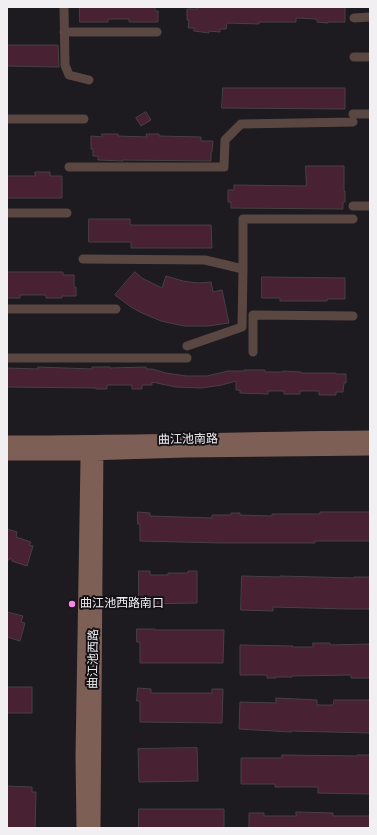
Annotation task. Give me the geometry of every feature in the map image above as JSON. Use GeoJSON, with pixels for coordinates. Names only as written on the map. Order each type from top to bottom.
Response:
{"type":"FeatureCollection","features":[{"type":"Feature","properties":{"kind":"street"},"geometry":{"type":"LineString","coordinates":[[64,7],[65,65],[70,75],[90,80]]}},
{"type":"Feature","properties":{"kind":"street"},"geometry":{"type":"LineString","coordinates":[[354,18],[370,18]]}},
{"type":"Feature","properties":{"kind":"street"},"geometry":{"type":"LineString","coordinates":[[64,32],[157,32]]}},
{"type":"Feature","properties":{"kind":"street"},"geometry":{"type":"LineString","coordinates":[[354,57],[370,57]]}},
{"type":"Feature","properties":{"kind":"street"},"geometry":{"type":"LineString","coordinates":[[69,167],[224,167],[225,140],[241,124],[353,118],[370,114]]}},
{"type":"Feature","properties":{"kind":"street"},"geometry":{"type":"LineString","coordinates":[[7,119],[84,119]]}},
{"type":"Feature","properties":{"kind":"street"},"geometry":{"type":"LineString","coordinates":[[353,206],[370,206]]}},
{"type":"Feature","properties":{"kind":"street"},"geometry":{"type":"LineString","coordinates":[[7,213],[67,212]]}},
{"type":"Feature","properties":{"kind":"street"},"geometry":{"type":"LineString","coordinates":[[187,346],[242,327],[243,220],[353,219]]}},
{"type":"Feature","properties":{"kind":"street"},"geometry":{"type":"LineString","coordinates":[[82,259],[205,260],[243,269]]}},
{"type":"Feature","properties":{"kind":"street"},"geometry":{"type":"LineString","coordinates":[[7,309],[116,309]]}},
{"type":"Feature","properties":{"kind":"street"},"geometry":{"type":"LineString","coordinates":[[253,352],[253,315],[352,316]]}},
{"type":"Feature","properties":{"kind":"street"},"geometry":{"type":"LineString","coordinates":[[7,358],[187,358]]}},
{"type":"Feature","properties":{"kind":"street","name":"曲江池南路"},"geometry":{"type":"LineString","coordinates":[[7,454],[185,440],[370,437]]}},
{"type":"Feature","properties":{"kind":"street","name":"曲江池南路"},"geometry":{"type":"LineString","coordinates":[[7,442],[92,448],[370,449]]}},
{"type":"Feature","properties":{"kind":"street","name":"曲江池西路"},"geometry":{"type":"LineString","coordinates":[[82,828],[82,749],[92,448]]}},
{"type":"Feature","properties":{"kind":"street","name":"曲江池西路"},"geometry":{"type":"LineString","coordinates":[[92,448],[94,828]]}},
{"type":"Feature","properties":{"kind":"building"},"geometry":{"type":"Polygon","coordinates":[[[80,7],[155,7],[155,11],[158,11],[158,22],[129,22],[129,19],[108,19],[108,22],[80,22],[80,7]]]}},
{"type":"Feature","properties":{"kind":"building"},"geometry":{"type":"Polygon","coordinates":[[[197,7],[345,7],[345,22],[328,23],[317,22],[317,19],[296,18],[296,22],[259,22],[259,24],[227,23],[226,29],[220,29],[220,32],[209,31],[209,33],[194,31],[194,28],[188,28],[189,20],[187,20],[187,9],[197,9],[197,7]]]}},
{"type":"Feature","properties":{"kind":"building"},"geometry":{"type":"Polygon","coordinates":[[[7,45],[58,45],[59,67],[7,66],[7,45]]]}},
{"type":"Feature","properties":{"kind":"building"},"geometry":{"type":"Polygon","coordinates":[[[223,88],[345,88],[345,109],[222,108],[223,88]]]}},
{"type":"Feature","properties":{"kind":"building"},"geometry":{"type":"Polygon","coordinates":[[[146,112],[151,120],[141,126],[136,118],[146,112]]]}},
{"type":"Feature","properties":{"kind":"building"},"geometry":{"type":"Polygon","coordinates":[[[102,134],[147,137],[146,134],[159,134],[159,136],[201,137],[201,141],[213,141],[211,161],[98,160],[98,156],[93,156],[93,149],[91,149],[91,136],[102,137],[102,134]]]}},
{"type":"Feature","properties":{"kind":"building"},"geometry":{"type":"Polygon","coordinates":[[[306,166],[344,166],[345,202],[343,202],[343,209],[231,208],[231,202],[228,202],[228,190],[234,190],[234,185],[306,186],[306,166]]]}},
{"type":"Feature","properties":{"kind":"building"},"geometry":{"type":"Polygon","coordinates":[[[35,172],[50,172],[50,176],[62,176],[62,198],[7,198],[7,176],[35,176],[35,172]]]}},
{"type":"Feature","properties":{"kind":"building"},"geometry":{"type":"Polygon","coordinates":[[[89,219],[130,219],[130,225],[211,225],[212,248],[131,248],[131,242],[89,242],[89,219]]]}},
{"type":"Feature","properties":{"kind":"building"},"geometry":{"type":"Polygon","coordinates":[[[7,272],[63,272],[63,275],[74,275],[76,296],[46,298],[46,295],[20,295],[20,298],[7,298],[7,272]]]}},
{"type":"Feature","properties":{"kind":"building"},"geometry":{"type":"Polygon","coordinates":[[[135,272],[142,278],[162,288],[166,276],[190,282],[211,282],[213,292],[222,290],[229,323],[208,326],[184,326],[161,321],[140,312],[115,295],[135,272]]]}},
{"type":"Feature","properties":{"kind":"building"},"geometry":{"type":"Polygon","coordinates":[[[262,277],[345,278],[345,299],[327,299],[327,301],[280,301],[280,298],[262,298],[262,277]]]}},
{"type":"Feature","properties":{"kind":"building"},"geometry":{"type":"Polygon","coordinates":[[[38,367],[92,369],[92,367],[146,367],[146,369],[186,376],[207,376],[228,371],[244,370],[265,370],[265,372],[283,371],[301,373],[336,373],[346,374],[346,383],[344,383],[343,392],[336,392],[336,395],[319,395],[319,391],[300,391],[300,394],[284,394],[284,391],[268,391],[268,394],[240,393],[240,390],[236,390],[236,381],[201,388],[176,387],[152,382],[152,385],[142,385],[142,389],[132,389],[132,385],[107,385],[107,389],[7,387],[7,368],[38,369],[38,367]]]}},
{"type":"Feature","properties":{"kind":"building"},"geometry":{"type":"Polygon","coordinates":[[[138,512],[150,513],[150,516],[212,518],[212,515],[231,515],[231,513],[240,513],[240,515],[272,516],[272,514],[320,514],[320,512],[370,512],[370,541],[315,541],[315,543],[221,543],[140,541],[138,512]]]}},
{"type":"Feature","properties":{"kind":"building"},"geometry":{"type":"Polygon","coordinates":[[[7,529],[17,532],[16,537],[31,542],[29,545],[33,546],[27,566],[12,561],[10,558],[7,560],[7,529]]]}},
{"type":"Feature","properties":{"kind":"building"},"geometry":{"type":"Polygon","coordinates":[[[139,571],[150,571],[150,575],[168,575],[168,573],[188,573],[188,571],[197,571],[197,603],[139,604],[139,571]]]}},
{"type":"Feature","properties":{"kind":"building"},"geometry":{"type":"Polygon","coordinates":[[[242,576],[370,577],[370,609],[273,607],[273,611],[241,610],[242,576]]]}},
{"type":"Feature","properties":{"kind":"building"},"geometry":{"type":"Polygon","coordinates":[[[7,612],[23,616],[21,622],[25,623],[20,641],[7,637],[7,612]]]}},
{"type":"Feature","properties":{"kind":"building"},"geometry":{"type":"Polygon","coordinates":[[[137,629],[224,630],[223,663],[140,663],[140,642],[137,642],[137,629]]]}},
{"type":"Feature","properties":{"kind":"building"},"geometry":{"type":"Polygon","coordinates":[[[313,643],[330,643],[330,645],[370,644],[370,678],[351,678],[351,675],[267,678],[267,675],[240,675],[240,645],[313,647],[313,643]]]}},
{"type":"Feature","properties":{"kind":"building"},"geometry":{"type":"Polygon","coordinates":[[[7,687],[32,687],[32,713],[7,713],[7,687]]]}},
{"type":"Feature","properties":{"kind":"building"},"geometry":{"type":"Polygon","coordinates":[[[138,688],[151,689],[151,693],[212,693],[212,689],[223,689],[222,723],[140,722],[140,701],[137,701],[138,688]]]}},
{"type":"Feature","properties":{"kind":"building"},"geometry":{"type":"Polygon","coordinates":[[[276,698],[317,700],[317,705],[333,705],[334,700],[370,700],[370,733],[291,732],[239,729],[240,702],[276,703],[276,698]]]}},
{"type":"Feature","properties":{"kind":"building"},"geometry":{"type":"Polygon","coordinates":[[[197,748],[198,781],[139,782],[138,749],[197,748]]]}},
{"type":"Feature","properties":{"kind":"building"},"geometry":{"type":"Polygon","coordinates":[[[282,755],[370,755],[370,794],[318,793],[318,787],[275,787],[275,784],[241,784],[241,758],[282,758],[282,755]]]}},
{"type":"Feature","properties":{"kind":"building"},"geometry":{"type":"Polygon","coordinates":[[[7,786],[32,787],[32,792],[36,792],[35,828],[7,828],[7,786]]]}},
{"type":"Feature","properties":{"kind":"building"},"geometry":{"type":"Polygon","coordinates":[[[139,809],[224,809],[224,828],[139,828],[139,809]]]}},
{"type":"Feature","properties":{"kind":"building"},"geometry":{"type":"Polygon","coordinates":[[[296,812],[333,813],[333,816],[370,816],[370,828],[249,828],[249,813],[264,813],[264,816],[296,816],[296,812]]]}},
{"type":"Feature","properties":{"kind":"place","name":"曲江池西路南口"},"geometry":{"type":"Point","coordinates":[72,604]}}]}
